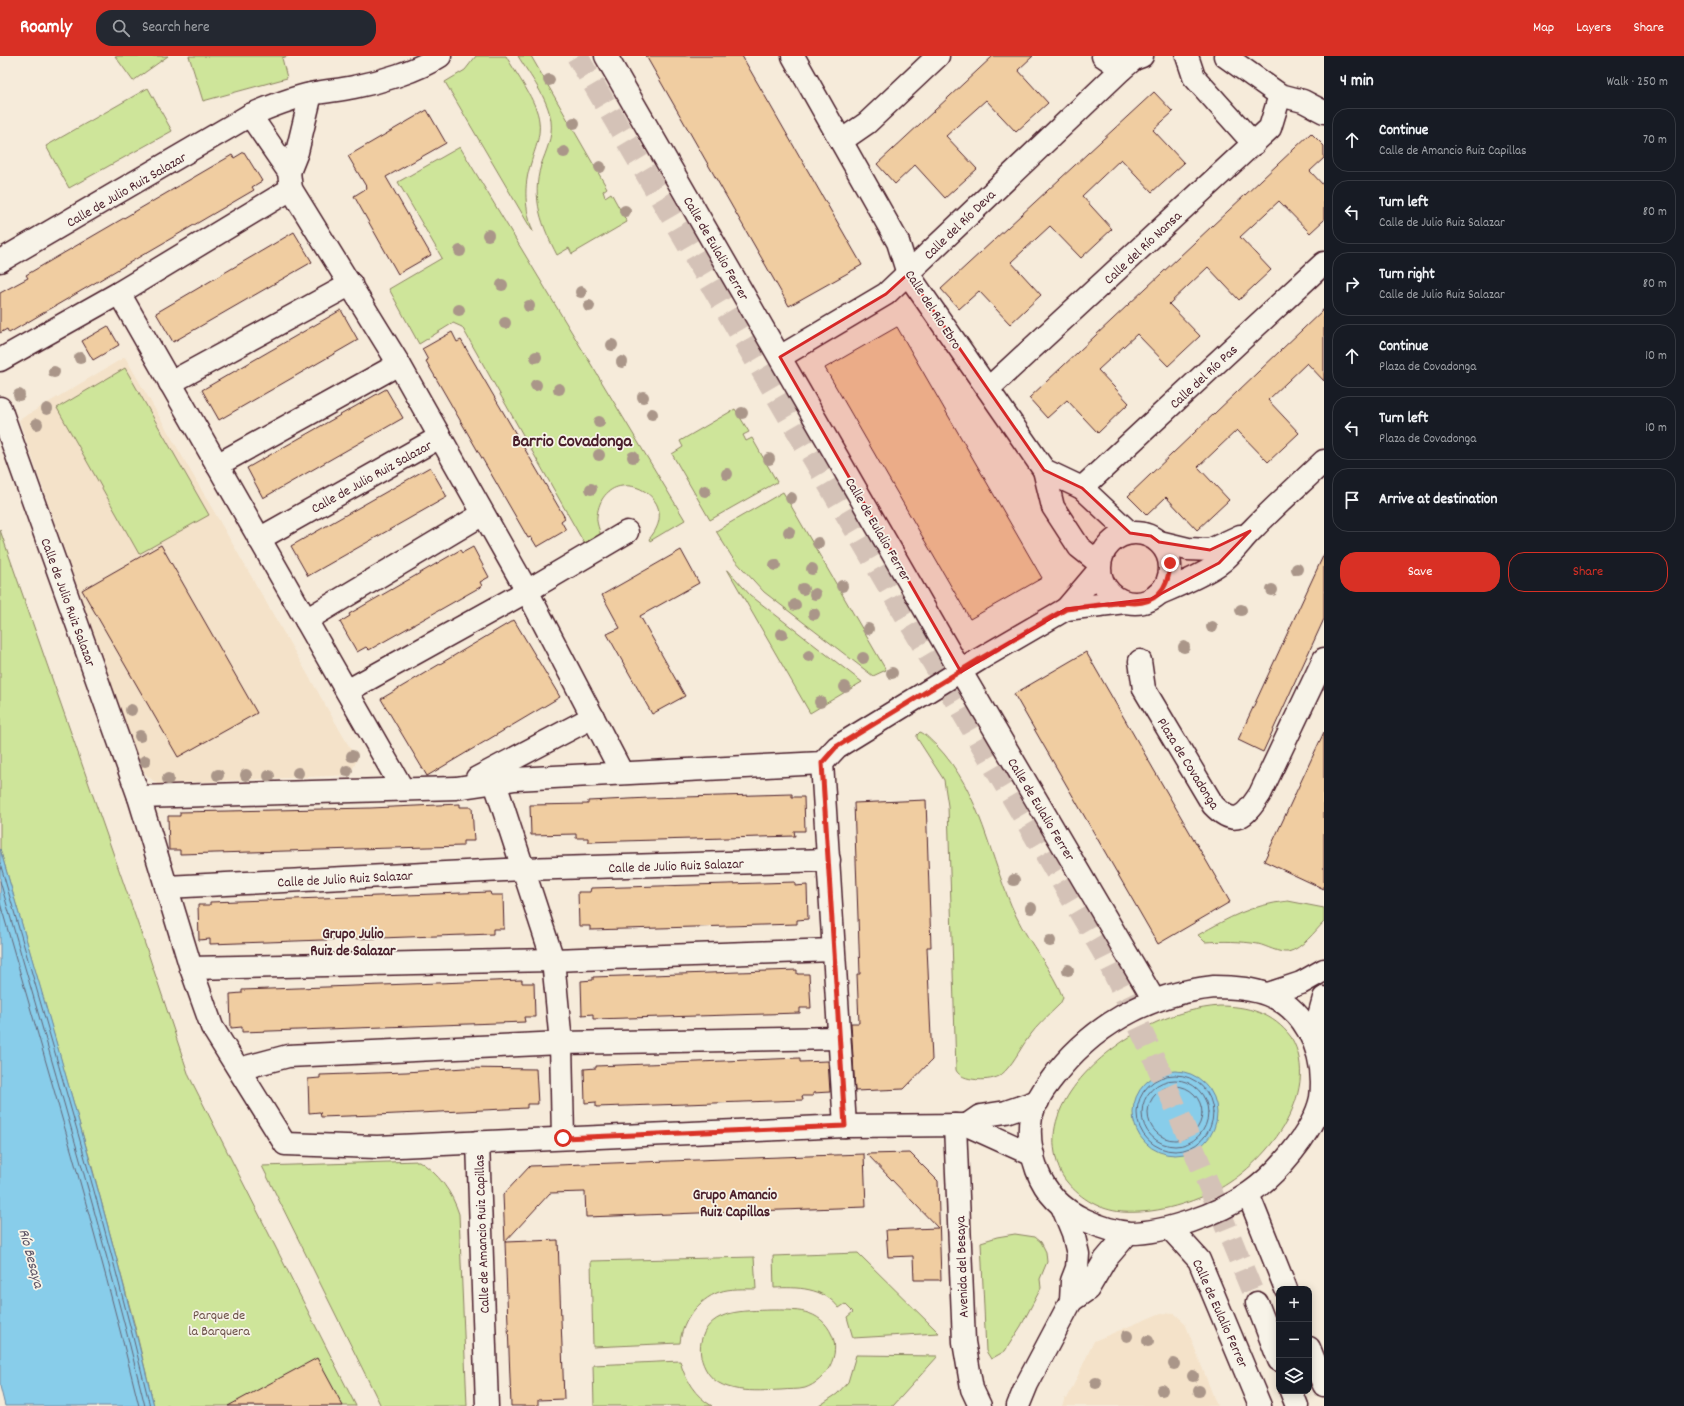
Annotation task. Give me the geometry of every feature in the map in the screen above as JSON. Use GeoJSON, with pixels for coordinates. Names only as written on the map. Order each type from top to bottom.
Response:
{"type":"FeatureCollection","features":[{"type":"Feature","properties":{"kind":"street","name":"Calle de Julio Ruiz Salazar"},"geometry":{"type":"LineString","coordinates":[[0,261],[250,115],[274,105],[311,94],[354,87],[386,79],[423,65],[440,56]]}},
{"type":"Feature","properties":{"kind":"street","name":"Calle de Eulalio Ferrer"},"geometry":{"type":"LineString","coordinates":[[606,56],[960,672],[1154,1000]]}},
{"type":"Feature","properties":{"kind":"street","name":"Calle del Río Ebro"},"geometry":{"type":"LineString","coordinates":[[793,56],[898,242],[908,274],[1044,470],[1053,507],[1079,547],[1099,567]]}},
{"type":"Feature","properties":{"kind":"street"},"geometry":{"type":"LineString","coordinates":[[841,142],[867,123],[938,56]]}},
{"type":"Feature","properties":{"kind":"street"},"geometry":{"type":"LineString","coordinates":[[1103,56],[1122,69]]}},
{"type":"Feature","properties":{"kind":"street","name":"Calle del Río Deva"},"geometry":{"type":"LineString","coordinates":[[780,357],[886,294],[1122,69],[1134,59],[1142,56]]}},
{"type":"Feature","properties":{"kind":"street"},"geometry":{"type":"LineString","coordinates":[[1187,56],[1194,77],[1254,144]]}},
{"type":"Feature","properties":{"kind":"street"},"geometry":{"type":"LineString","coordinates":[[1225,56],[1280,95],[1303,101],[1324,112]]}},
{"type":"Feature","properties":{"kind":"street"},"geometry":{"type":"LineString","coordinates":[[0,360],[118,293],[290,180],[311,94]]}},
{"type":"Feature","properties":{"kind":"street","name":"Calle del Río Nansa"},"geometry":{"type":"LineString","coordinates":[[988,389],[1270,128],[1280,95]]}},
{"type":"Feature","properties":{"kind":"street","name":"Calle de Julio Ruiz Salazar"},"geometry":{"type":"LineString","coordinates":[[250,115],[399,364],[527,591],[622,772]]}},
{"type":"Feature","properties":{"kind":"street","name":"Calle del Río Pas"},"geometry":{"type":"LineString","coordinates":[[1082,488],[1324,263]]}},
{"type":"Feature","properties":{"kind":"street"},"geometry":{"type":"LineString","coordinates":[[170,383],[351,284]]}},
{"type":"Feature","properties":{"kind":"street"},"geometry":{"type":"LineString","coordinates":[[118,293],[402,788]]}},
{"type":"Feature","properties":{"kind":"street"},"geometry":{"type":"LineString","coordinates":[[217,465],[399,364]]}},
{"type":"Feature","properties":{"kind":"street","name":"Calle de Julio Ruiz Salazar"},"geometry":{"type":"LineString","coordinates":[[0,408],[139,797],[191,968],[212,1028],[285,1144],[377,1148],[478,1142]]}},
{"type":"Feature","properties":{"kind":"street","name":"Calle de Julio Ruiz Salazar"},"geometry":{"type":"LineString","coordinates":[[259,539],[440,437]]}},
{"type":"Feature","properties":{"kind":"street"},"geometry":{"type":"LineString","coordinates":[[1066,609],[1125,602],[1143,602],[1200,575],[1220,563],[1237,548],[1250,531],[1323,462]]}},
{"type":"Feature","properties":{"kind":"street","name":"Calle del Río Ebro"},"geometry":{"type":"LineString","coordinates":[[1044,470],[1082,488],[1130,532]]}},
{"type":"Feature","properties":{"kind":"street"},"geometry":{"type":"LineString","coordinates":[[306,620],[483,514]]}},
{"type":"Feature","properties":{"kind":"street"},"geometry":{"type":"LineString","coordinates":[[1159,542],[1188,549],[1210,550],[1250,531]]}},
{"type":"Feature","properties":{"kind":"street"},"geometry":{"type":"LineString","coordinates":[[347,691],[527,591],[627,532]]}},
{"type":"Feature","properties":{"kind":"street"},"geometry":{"type":"LineString","coordinates":[[845,1126],[838,1038],[829,860],[822,763],[836,747],[1066,609],[1099,567],[1103,551],[1110,542],[1119,536],[1130,532],[1151,536],[1159,542],[1166,552],[1170,563],[1170,574],[1166,585],[1158,594]]}},
{"type":"Feature","properties":{"kind":"street"},"geometry":{"type":"LineString","coordinates":[[1099,567],[1102,581],[1107,590],[1115,598],[1125,602]]}},
{"type":"Feature","properties":{"kind":"street","name":"Plaza de Covadonga"},"geometry":{"type":"LineString","coordinates":[[1140,661],[1144,689],[1213,805],[1223,816],[1234,818],[1243,814],[1252,806],[1260,794],[1324,659]]}},
{"type":"Feature","properties":{"kind":"street"},"geometry":{"type":"LineString","coordinates":[[456,788],[514,760],[593,717]]}},
{"type":"Feature","properties":{"kind":"street"},"geometry":{"type":"LineString","coordinates":[[139,797],[402,788],[456,788],[515,779],[622,772],[822,763]]}},
{"type":"Feature","properties":{"kind":"street"},"geometry":{"type":"LineString","coordinates":[[495,783],[553,960],[561,1043],[563,1138]]}},
{"type":"Feature","properties":{"kind":"street","name":"Calle de Julio Ruiz Salazar"},"geometry":{"type":"LineString","coordinates":[[166,887],[523,869],[829,860]]}},
{"type":"Feature","properties":{"kind":"street"},"geometry":{"type":"LineString","coordinates":[[191,968],[553,960],[833,950]]}},
{"type":"Feature","properties":{"kind":"street"},"geometry":{"type":"LineString","coordinates":[[1268,994],[1301,983],[1324,970]]}},
{"type":"Feature","properties":{"kind":"street"},"geometry":{"type":"LineString","coordinates":[[1318,1051],[1300,1018],[1283,1002],[1268,994],[1232,987],[1214,987],[1180,993],[1154,1000],[1115,1020],[1084,1043],[1058,1070],[1038,1101],[1032,1115],[1031,1143],[1033,1155],[1045,1186],[1062,1206],[1076,1216],[1090,1223],[1128,1233],[1170,1228],[1201,1217],[1248,1194],[1284,1161],[1314,1119],[1323,1100],[1323,1085],[1318,1051],[1319,1016],[1324,998]]}},
{"type":"Feature","properties":{"kind":"street"},"geometry":{"type":"LineString","coordinates":[[239,1069],[288,1056],[561,1043],[838,1038]]}},
{"type":"Feature","properties":{"kind":"street","name":"Calle de Amancio Ruiz Capillas"},"geometry":{"type":"LineString","coordinates":[[961,1125],[980,1116],[1006,1112],[1038,1101]]}},
{"type":"Feature","properties":{"kind":"street","name":"Calle de Amancio Ruiz Capillas"},"geometry":{"type":"LineString","coordinates":[[487,1406],[478,1142],[845,1126],[961,1125],[1033,1155]]}},
{"type":"Feature","properties":{"kind":"street","name":"Avenida del Besaya"},"geometry":{"type":"LineString","coordinates":[[961,1125],[964,1342],[972,1389],[980,1406]]}},
{"type":"Feature","properties":{"kind":"street"},"geometry":{"type":"LineString","coordinates":[[1248,1194],[1285,1286]]}},
{"type":"Feature","properties":{"kind":"street"},"geometry":{"type":"LineString","coordinates":[[1018,1406],[1027,1384],[1071,1301],[1072,1281],[1077,1268],[1078,1254],[1073,1233],[1062,1206]]}},
{"type":"Feature","properties":{"kind":"street","name":"Calle de Eulalio Ferrer"},"geometry":{"type":"LineString","coordinates":[[1170,1228],[1199,1260],[1260,1406]]}},
{"type":"Feature","properties":{"kind":"street"},"geometry":{"type":"LineString","coordinates":[[1071,1301],[1088,1289],[1105,1260],[1128,1233]]}},
{"type":"Feature","properties":{"kind":"street"},"geometry":{"type":"LineString","coordinates":[[1257,1303],[1278,1358]]}},
{"type":"Feature","properties":{"kind":"street"},"geometry":{"type":"LineString","coordinates":[[1312,1356],[1324,1386]]}},
{"type":"Feature","properties":{"kind":"street"},"geometry":{"type":"LineString","coordinates":[[1292,1394],[1297,1406]]}},
{"type":"Feature","properties":{"kind":"highlighted area"},"geometry":{"type":"Polygon","coordinates":[[[908,274],[1044,470],[1082,488],[1130,533],[1151,536],[1159,542],[1210,550],[1250,531],[1219,563],[1151,599],[1066,609],[961,672],[780,357],[886,294],[908,274]]]}},
{"type":"Feature","properties":{"kind":"shaded area"},"geometry":{"type":"Polygon","coordinates":[[[125,357],[357,760],[350,775],[157,784],[142,771],[19,420],[125,357]]]}},
{"type":"Feature","properties":{"kind":"shaded area"},"geometry":{"type":"Polygon","coordinates":[[[1161,1313],[1175,1314],[1185,1323],[1217,1406],[1062,1406],[1065,1398],[1067,1399],[1094,1341],[1161,1313]]]}},
{"type":"Feature","properties":{"kind":"green space"},"geometry":{"type":"Polygon","coordinates":[[[115,56],[168,56],[133,81],[115,56]]]}},
{"type":"Feature","properties":{"kind":"green space"},"geometry":{"type":"Polygon","coordinates":[[[189,56],[288,56],[282,58],[287,78],[203,101],[189,56]]]}},
{"type":"Feature","properties":{"kind":"green space"},"geometry":{"type":"Polygon","coordinates":[[[476,56],[506,56],[526,88],[537,113],[539,121],[538,137],[528,172],[526,189],[528,215],[533,232],[445,82],[465,70],[476,56]]]}},
{"type":"Feature","properties":{"kind":"green space"},"geometry":{"type":"Polygon","coordinates":[[[518,56],[531,56],[607,188],[603,191],[605,197],[611,193],[627,222],[572,254],[569,248],[557,255],[543,223],[540,212],[537,189],[538,177],[550,138],[551,121],[542,96],[518,56]]]}},
{"type":"Feature","properties":{"kind":"green space"},"geometry":{"type":"Polygon","coordinates":[[[148,88],[172,131],[69,188],[46,146],[148,88]]]}},
{"type":"Feature","properties":{"kind":"green space"},"geometry":{"type":"Polygon","coordinates":[[[460,147],[685,520],[650,541],[649,539],[658,523],[658,509],[652,497],[640,489],[627,486],[614,489],[603,498],[597,516],[601,537],[588,550],[462,327],[453,323],[419,344],[389,289],[442,258],[398,182],[460,147]]]}},
{"type":"Feature","properties":{"kind":"green space"},"geometry":{"type":"Polygon","coordinates":[[[125,368],[209,515],[139,554],[57,408],[125,368]]]}},
{"type":"Feature","properties":{"kind":"green space"},"geometry":{"type":"Polygon","coordinates":[[[735,409],[749,432],[743,435],[746,441],[752,438],[777,482],[710,520],[672,454],[683,447],[680,441],[735,409]]]}},
{"type":"Feature","properties":{"kind":"green space"},"geometry":{"type":"Polygon","coordinates":[[[783,492],[886,670],[873,676],[764,592],[732,557],[716,531],[783,492]]]}},
{"type":"Feature","properties":{"kind":"green space","name":"Parque de la Barquera"},"geometry":{"type":"Polygon","coordinates":[[[0,530],[147,950],[189,1076],[356,1406],[154,1406],[134,1323],[92,1167],[0,849],[0,530]]]}},
{"type":"Feature","properties":{"kind":"green space"},"geometry":{"type":"Polygon","coordinates":[[[727,569],[750,595],[862,682],[810,713],[727,569]]]}},
{"type":"Feature","properties":{"kind":"green space"},"geometry":{"type":"Polygon","coordinates":[[[920,732],[936,745],[952,764],[964,784],[983,827],[1016,916],[1059,988],[1063,998],[1060,1004],[1039,1024],[1005,1071],[1001,1075],[990,1079],[970,1079],[959,1074],[956,1070],[948,806],[944,780],[917,738],[917,735],[920,732]]]}},
{"type":"Feature","properties":{"kind":"green space"},"geometry":{"type":"Polygon","coordinates":[[[1288,901],[1324,908],[1324,922],[1303,944],[1288,952],[1245,942],[1205,942],[1198,935],[1241,913],[1263,905],[1288,901]]]}},
{"type":"Feature","properties":{"kind":"green space"},"geometry":{"type":"Polygon","coordinates":[[[1219,1006],[1250,1009],[1259,1012],[1276,1022],[1291,1037],[1299,1059],[1300,1082],[1294,1104],[1284,1126],[1269,1146],[1234,1180],[1215,1191],[1170,1208],[1146,1212],[1114,1211],[1092,1203],[1078,1194],[1062,1176],[1055,1153],[1054,1132],[1060,1111],[1070,1092],[1085,1074],[1102,1058],[1120,1043],[1139,1031],[1157,1022],[1180,1014],[1203,1008],[1219,1006]]]}},
{"type":"Feature","properties":{"kind":"green space"},"geometry":{"type":"Polygon","coordinates":[[[419,1161],[433,1172],[444,1184],[453,1198],[459,1214],[467,1406],[381,1406],[262,1166],[419,1161]]]}},
{"type":"Feature","properties":{"kind":"green space"},"geometry":{"type":"Polygon","coordinates":[[[1015,1234],[1035,1237],[1041,1242],[1046,1252],[1047,1262],[1040,1279],[1041,1288],[1021,1326],[1005,1351],[991,1359],[986,1351],[981,1242],[997,1237],[1015,1234]]]}},
{"type":"Feature","properties":{"kind":"green space"},"geometry":{"type":"Polygon","coordinates":[[[858,1253],[939,1333],[853,1338],[847,1317],[853,1312],[845,1304],[839,1308],[833,1301],[825,1296],[809,1290],[800,1288],[774,1288],[773,1256],[858,1253]]]}},
{"type":"Feature","properties":{"kind":"green space"},"geometry":{"type":"Polygon","coordinates":[[[754,1257],[756,1289],[723,1291],[704,1300],[692,1312],[688,1319],[681,1335],[680,1343],[593,1347],[591,1261],[754,1257]]]}},
{"type":"Feature","properties":{"kind":"green space"},"geometry":{"type":"Polygon","coordinates":[[[770,1310],[806,1312],[814,1315],[827,1326],[832,1335],[835,1351],[830,1366],[819,1380],[813,1385],[799,1389],[749,1391],[728,1387],[711,1377],[705,1368],[700,1349],[702,1338],[706,1329],[721,1317],[730,1314],[770,1310]]]}},
{"type":"Feature","properties":{"kind":"green space"},"geometry":{"type":"Polygon","coordinates":[[[856,1355],[938,1356],[893,1406],[819,1406],[837,1394],[848,1382],[856,1355]]]}},
{"type":"Feature","properties":{"kind":"green space"},"geometry":{"type":"Polygon","coordinates":[[[680,1361],[685,1375],[692,1387],[706,1402],[712,1406],[594,1406],[593,1365],[680,1361]]]}},
{"type":"Feature","properties":{"kind":"water","name":"Río Besaya"},"geometry":{"type":"Polygon","coordinates":[[[0,849],[100,1196],[154,1406],[5,1406],[0,1386],[0,849]]]}},
{"type":"Feature","properties":{"kind":"water"},"geometry":{"type":"Polygon","coordinates":[[[1175,1071],[1191,1074],[1205,1083],[1214,1097],[1217,1113],[1214,1129],[1205,1143],[1191,1152],[1175,1155],[1159,1152],[1145,1143],[1136,1129],[1133,1113],[1136,1097],[1145,1083],[1159,1074],[1175,1071]]]}},
{"type":"Feature","properties":{"kind":"building"},"geometry":{"type":"Polygon","coordinates":[[[646,56],[742,56],[862,265],[789,306],[646,56]]]}},
{"type":"Feature","properties":{"kind":"building"},"geometry":{"type":"Polygon","coordinates":[[[993,56],[1033,56],[1018,70],[1048,103],[1016,132],[986,100],[946,136],[977,169],[945,198],[915,165],[895,184],[877,164],[993,56]]]}},
{"type":"Feature","properties":{"kind":"building"},"geometry":{"type":"Polygon","coordinates":[[[1154,92],[1173,112],[1153,130],[1184,163],[1152,192],[1121,159],[1082,196],[1112,229],[1081,258],[1050,226],[1011,262],[1041,295],[1010,324],[979,291],[959,309],[941,289],[1154,92]]]}},
{"type":"Feature","properties":{"kind":"building"},"geometry":{"type":"Polygon","coordinates":[[[427,110],[446,143],[386,177],[431,255],[398,274],[354,196],[367,188],[348,156],[427,110]]]}},
{"type":"Feature","properties":{"kind":"building"},"geometry":{"type":"Polygon","coordinates":[[[1311,133],[1324,146],[1324,158],[1310,171],[1324,186],[1324,220],[1310,233],[1279,201],[1240,237],[1271,270],[1239,300],[1208,267],[1169,304],[1200,336],[1168,366],[1137,334],[1098,370],[1129,403],[1098,433],[1067,400],[1047,418],[1029,398],[1311,133]]]}},
{"type":"Feature","properties":{"kind":"building"},"geometry":{"type":"Polygon","coordinates":[[[244,152],[262,181],[252,187],[254,190],[9,333],[7,329],[0,333],[0,293],[28,278],[26,275],[232,155],[234,158],[244,152]]]}},
{"type":"Feature","properties":{"kind":"building"},"geometry":{"type":"Polygon","coordinates":[[[294,232],[312,262],[173,342],[156,313],[294,232]]]}},
{"type":"Feature","properties":{"kind":"building"},"geometry":{"type":"Polygon","coordinates":[[[1324,309],[1324,381],[1307,363],[1268,400],[1299,433],[1268,462],[1237,430],[1198,467],[1229,500],[1197,530],[1166,497],[1147,515],[1128,496],[1324,309]]]}},
{"type":"Feature","properties":{"kind":"building"},"geometry":{"type":"Polygon","coordinates":[[[341,310],[358,340],[219,420],[202,390],[341,310]]]}},
{"type":"Feature","properties":{"kind":"building"},"geometry":{"type":"Polygon","coordinates":[[[108,326],[119,345],[93,360],[82,341],[108,326]]]}},
{"type":"Feature","properties":{"kind":"building"},"geometry":{"type":"Polygon","coordinates":[[[897,327],[1042,578],[970,619],[825,368],[897,327]]]}},
{"type":"Feature","properties":{"kind":"building"},"geometry":{"type":"Polygon","coordinates":[[[452,332],[457,342],[461,340],[565,518],[561,521],[566,530],[537,547],[531,537],[528,538],[426,361],[428,360],[422,349],[452,332]]]}},
{"type":"Feature","properties":{"kind":"building"},"geometry":{"type":"Polygon","coordinates":[[[386,389],[403,418],[263,498],[247,468],[386,389]]]}},
{"type":"Feature","properties":{"kind":"building"},"geometry":{"type":"Polygon","coordinates":[[[430,467],[447,497],[308,576],[291,546],[430,467]]]}},
{"type":"Feature","properties":{"kind":"building"},"geometry":{"type":"Polygon","coordinates":[[[161,545],[257,713],[178,757],[82,590],[161,545]]]}},
{"type":"Feature","properties":{"kind":"building"},"geometry":{"type":"Polygon","coordinates":[[[473,547],[489,577],[480,582],[482,586],[369,650],[366,647],[357,652],[340,622],[350,616],[349,614],[460,550],[462,553],[473,547]]]}},
{"type":"Feature","properties":{"kind":"building"},"geometry":{"type":"Polygon","coordinates":[[[681,550],[699,583],[640,616],[685,696],[652,714],[607,634],[620,628],[602,595],[681,550]]]}},
{"type":"Feature","properties":{"kind":"building"},"geometry":{"type":"Polygon","coordinates":[[[1324,554],[1324,619],[1263,752],[1238,740],[1324,554]]]}},
{"type":"Feature","properties":{"kind":"building"},"geometry":{"type":"Polygon","coordinates":[[[514,620],[560,697],[427,776],[381,699],[514,620]]]}},
{"type":"Feature","properties":{"kind":"building"},"geometry":{"type":"Polygon","coordinates":[[[1086,652],[1230,902],[1158,944],[1014,694],[1086,652]]]}},
{"type":"Feature","properties":{"kind":"building"},"geometry":{"type":"Polygon","coordinates":[[[1324,732],[1324,889],[1264,861],[1324,732]]]}},
{"type":"Feature","properties":{"kind":"building"},"geometry":{"type":"Polygon","coordinates":[[[792,794],[792,797],[804,797],[805,831],[794,831],[795,836],[588,842],[588,838],[576,838],[576,834],[531,835],[530,805],[588,804],[588,801],[649,798],[792,794]]]}},
{"type":"Feature","properties":{"kind":"building"},"geometry":{"type":"Polygon","coordinates":[[[926,800],[931,947],[927,947],[932,1060],[904,1089],[855,1091],[851,1023],[859,1023],[857,974],[860,974],[854,803],[926,800]]]}},
{"type":"Feature","properties":{"kind":"building"},"geometry":{"type":"Polygon","coordinates":[[[460,804],[460,807],[472,807],[474,841],[463,841],[463,846],[180,854],[180,850],[169,850],[168,816],[180,816],[180,812],[371,808],[460,804]]]}},
{"type":"Feature","properties":{"kind":"building"},"geometry":{"type":"Polygon","coordinates":[[[795,882],[795,886],[807,885],[808,919],[797,920],[797,924],[590,930],[590,926],[579,926],[578,892],[590,892],[591,888],[795,882]]]}},
{"type":"Feature","properties":{"kind":"building"},"geometry":{"type":"Polygon","coordinates":[[[490,892],[491,895],[503,895],[504,929],[493,929],[493,934],[210,944],[210,939],[199,940],[198,905],[210,905],[210,902],[490,892]]]}},
{"type":"Feature","properties":{"kind":"building"},"geometry":{"type":"Polygon","coordinates":[[[797,970],[797,974],[809,974],[811,1008],[800,1008],[800,1013],[593,1019],[593,1014],[582,1015],[581,981],[593,980],[593,977],[797,970]]]}},
{"type":"Feature","properties":{"kind":"building"},"geometry":{"type":"Polygon","coordinates":[[[522,980],[522,983],[534,983],[535,1017],[524,1017],[525,1022],[242,1032],[242,1027],[231,1028],[230,994],[242,993],[242,990],[522,980]]]}},
{"type":"Feature","properties":{"kind":"building"},"geometry":{"type":"Polygon","coordinates":[[[800,1058],[800,1062],[828,1061],[830,1092],[813,1093],[813,1096],[802,1096],[803,1100],[596,1107],[596,1102],[585,1103],[584,1069],[596,1068],[596,1066],[800,1058]]]}},
{"type":"Feature","properties":{"kind":"building"},"geometry":{"type":"Polygon","coordinates":[[[464,1068],[536,1069],[538,1104],[527,1104],[527,1108],[375,1115],[321,1117],[320,1112],[309,1113],[308,1079],[320,1078],[320,1075],[464,1068]]]}},
{"type":"Feature","properties":{"kind":"building"},"geometry":{"type":"Polygon","coordinates":[[[910,1153],[938,1181],[941,1280],[914,1280],[913,1256],[888,1257],[886,1230],[938,1228],[867,1154],[910,1153]]]}},
{"type":"Feature","properties":{"kind":"building"},"geometry":{"type":"Polygon","coordinates":[[[864,1154],[866,1207],[586,1217],[585,1192],[550,1193],[505,1242],[503,1195],[530,1166],[864,1154]]]}},
{"type":"Feature","properties":{"kind":"building"},"geometry":{"type":"Polygon","coordinates":[[[558,1240],[564,1399],[538,1400],[538,1406],[511,1406],[505,1242],[558,1240]]]}},
{"type":"Feature","properties":{"kind":"building"},"geometry":{"type":"Polygon","coordinates":[[[317,1358],[343,1406],[228,1406],[317,1358]]]}},
{"type":"Feature","properties":{"kind":"tunnel"},"geometry":{"type":"LineString","coordinates":[[577,56],[1103,952],[1165,1082],[1257,1303]]}},
{"type":"Feature","properties":{"kind":"district","name":"Barrio Covadonga"},"geometry":{"type":"Point","coordinates":[572,440]}},
{"type":"Feature","properties":{"kind":"district","name":"Grupo Julio Ruiz de Salazar"},"geometry":{"type":"Point","coordinates":[353,942]}},
{"type":"Feature","properties":{"kind":"district","name":"Grupo Amancio Ruiz Capillas"},"geometry":{"type":"Point","coordinates":[735,1202]}},
{"type":"Feature","properties":{"kind":"route"},"geometry":{"type":"LineString","coordinates":[[563,1138],[845,1126],[838,1038],[829,860],[822,763],[836,747],[980,659],[1066,609],[1125,602],[1134,604],[1151,599],[1166,585],[1170,574],[1170,563]]}}]}
